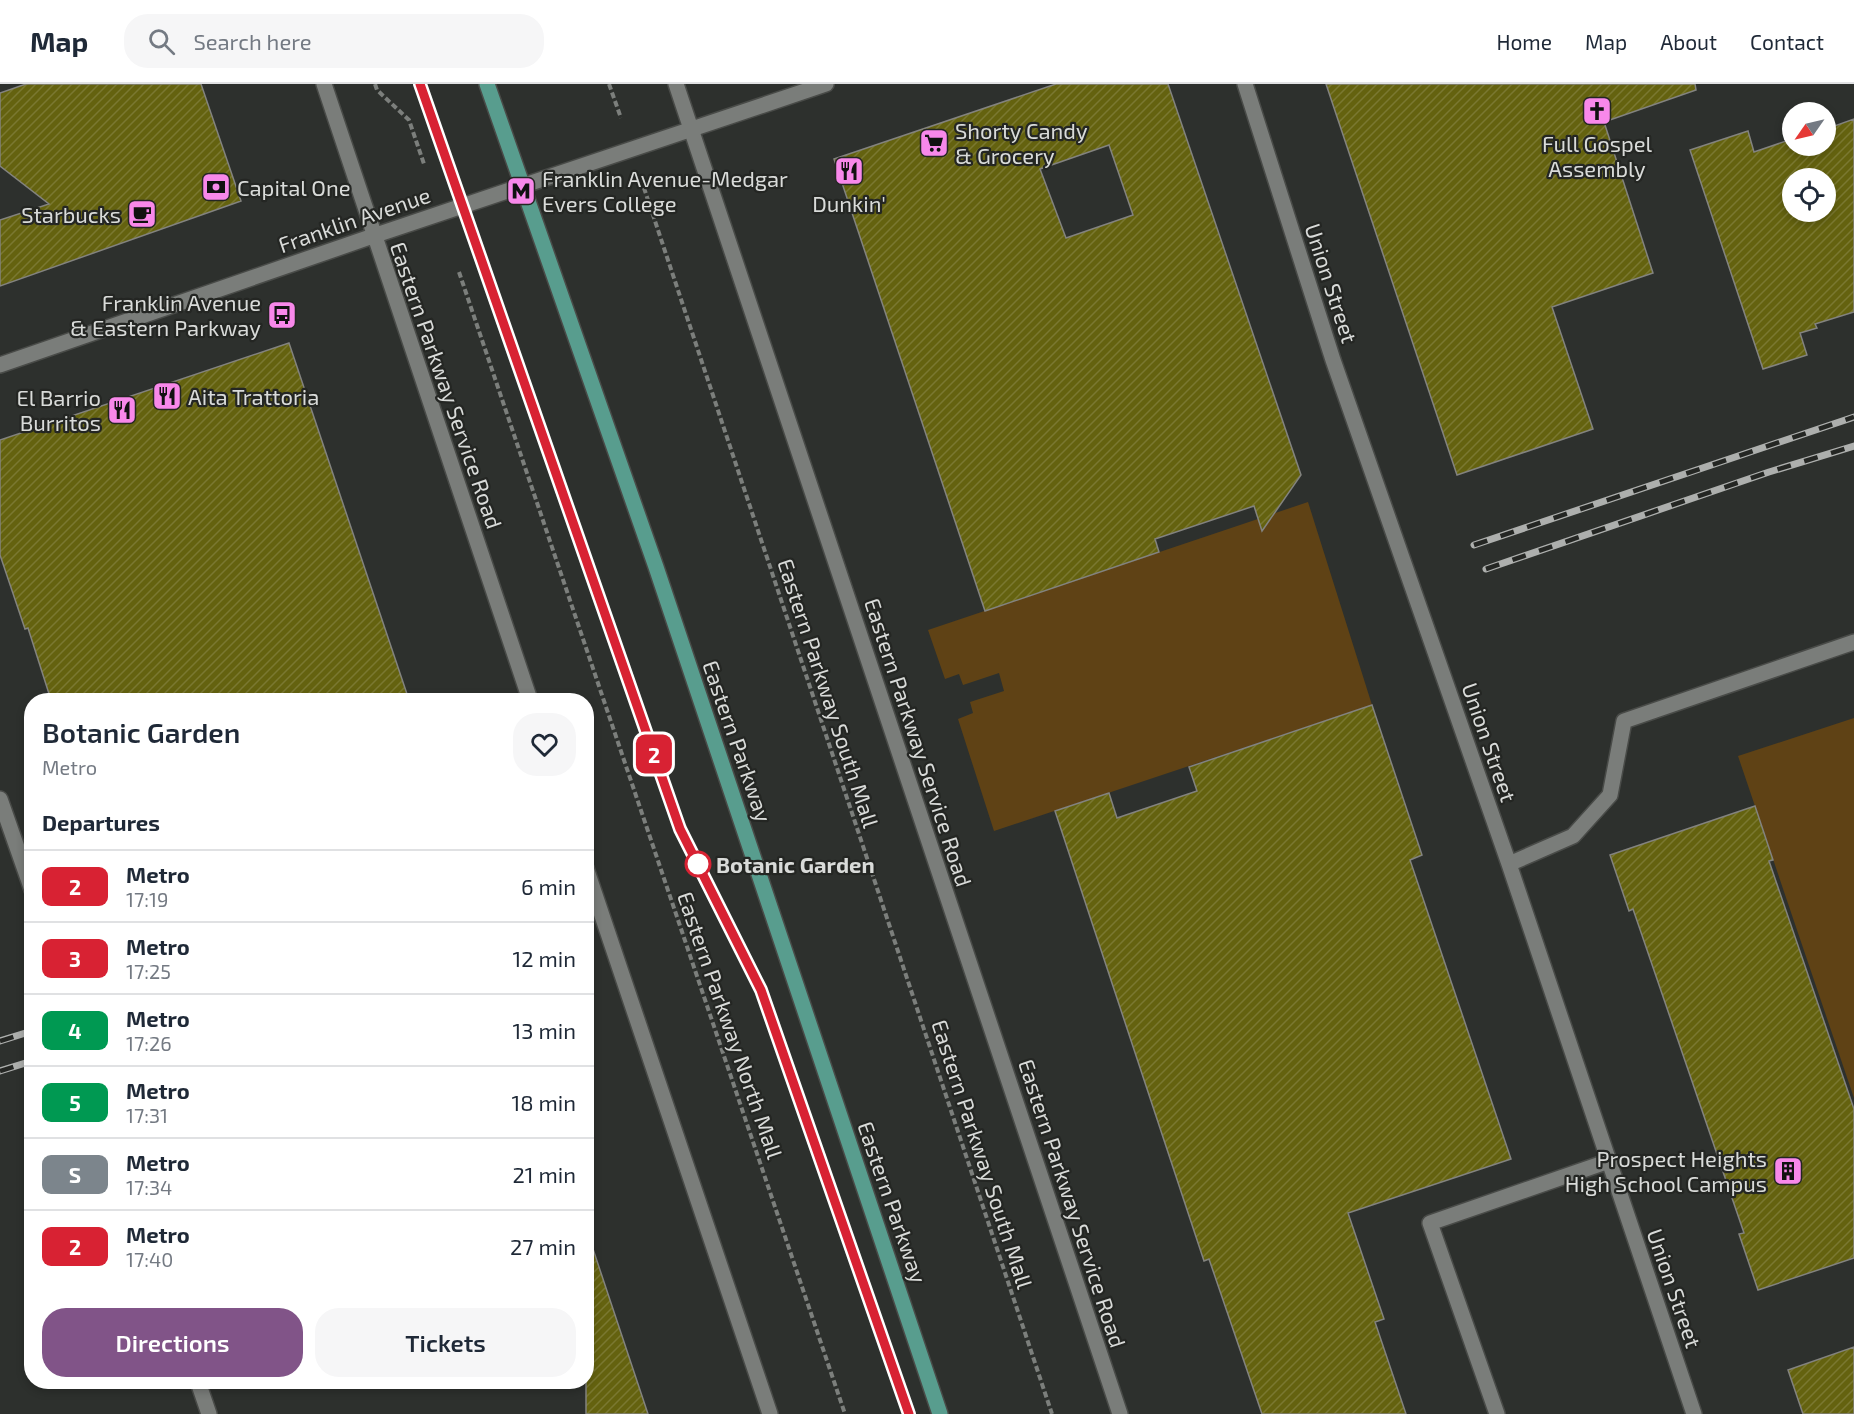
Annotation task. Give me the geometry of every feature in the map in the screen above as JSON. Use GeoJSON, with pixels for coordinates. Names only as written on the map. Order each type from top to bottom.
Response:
{"type":"FeatureCollection","features":[{"type":"Feature","properties":{"kind":"main road","name":"Eastern Parkway"},"geometry":{"type":"LineString","coordinates":[[487,84],[656,567],[940,1414]]}},
{"type":"Feature","properties":{"kind":"street","name":"Eastern Parkway Service Road"},"geometry":{"type":"LineString","coordinates":[[324,84],[528,693]]}},
{"type":"Feature","properties":{"kind":"street","name":"Eastern Parkway Service Road"},"geometry":{"type":"LineString","coordinates":[[676,84],[1120,1414]]}},
{"type":"Feature","properties":{"kind":"street","name":"Franklin Avenue"},"geometry":{"type":"LineString","coordinates":[[0,365],[373,236],[826,84]]}},
{"type":"Feature","properties":{"kind":"street","name":"Union Street"},"geometry":{"type":"LineString","coordinates":[[1245,84],[1333,360],[1509,864],[1694,1414]]}},
{"type":"Feature","properties":{"kind":"street"},"geometry":{"type":"LineString","coordinates":[[1509,864],[1573,836],[1610,795],[1624,721],[1854,642]]}},
{"type":"Feature","properties":{"kind":"street"},"geometry":{"type":"LineString","coordinates":[[0,799],[24,867]]}},
{"type":"Feature","properties":{"kind":"street"},"geometry":{"type":"LineString","coordinates":[[594,892],[770,1414]]}},
{"type":"Feature","properties":{"kind":"street"},"geometry":{"type":"LineString","coordinates":[[1497,1414],[1430,1223],[1609,1161]]}},
{"type":"Feature","properties":{"kind":"street"},"geometry":{"type":"LineString","coordinates":[[200,1389],[209,1414]]}},
{"type":"Feature","properties":{"kind":"path"},"geometry":{"type":"LineString","coordinates":[[375,84],[377,90],[409,120],[424,164]]}},
{"type":"Feature","properties":{"kind":"path"},"geometry":{"type":"LineString","coordinates":[[609,84],[621,118]]}},
{"type":"Feature","properties":{"kind":"path","name":"Eastern Parkway South Mall"},"geometry":{"type":"LineString","coordinates":[[644,187],[1052,1414]]}},
{"type":"Feature","properties":{"kind":"path","name":"Eastern Parkway North Mall"},"geometry":{"type":"LineString","coordinates":[[459,272],[845,1414]]}},
{"type":"Feature","properties":{"kind":"shaded area"},"geometry":{"type":"Polygon","coordinates":[[[1308,502],[1372,705],[994,831],[958,719],[973,713],[970,702],[1004,691],[999,673],[963,685],[959,674],[945,679],[928,630],[1308,502]]]}},
{"type":"Feature","properties":{"kind":"shaded area"},"geometry":{"type":"Polygon","coordinates":[[[1854,718],[1854,1098],[1738,756],[1854,718]]]}},
{"type":"Feature","properties":{"kind":"building"},"geometry":{"type":"Polygon","coordinates":[[[26,84],[201,84],[241,201],[0,286],[0,220],[49,204],[0,166],[0,93],[26,84]]]}},
{"type":"Feature","properties":{"kind":"building"},"geometry":{"type":"Polygon","coordinates":[[[1056,84],[1168,84],[1301,475],[1262,531],[1254,506],[1155,539],[1159,552],[985,611],[834,159],[1056,84]],[[1109,145],[1040,169],[1066,238],[1133,215],[1109,145]]]}},
{"type":"Feature","properties":{"kind":"building"},"geometry":{"type":"Polygon","coordinates":[[[1326,84],[1695,84],[1696,90],[1604,122],[1653,273],[1552,307],[1593,429],[1457,475],[1326,84]]]}},
{"type":"Feature","properties":{"kind":"building"},"geometry":{"type":"Polygon","coordinates":[[[1854,119],[1854,312],[1815,324],[1817,328],[1800,333],[1807,355],[1763,369],[1690,150],[1748,131],[1754,152],[1782,142],[1782,156],[1836,156],[1836,125],[1854,119]]]}},
{"type":"Feature","properties":{"kind":"building"},"geometry":{"type":"Polygon","coordinates":[[[289,343],[407,693],[49,693],[28,628],[25,629],[0,555],[0,440],[289,343]]]}},
{"type":"Feature","properties":{"kind":"building"},"geometry":{"type":"Polygon","coordinates":[[[1372,705],[1422,855],[1410,860],[1511,1159],[1348,1213],[1384,1319],[1375,1322],[1406,1414],[1262,1414],[1209,1259],[1204,1261],[1055,811],[1109,793],[1117,818],[1197,791],[1189,767],[1372,705]]]}},
{"type":"Feature","properties":{"kind":"building","name":"Prospect Heights High School Campus"},"geometry":{"type":"Polygon","coordinates":[[[1755,806],[1773,860],[1769,861],[1854,1109],[1854,1258],[1758,1290],[1739,1234],[1744,1233],[1633,909],[1629,911],[1610,855],[1755,806]]]}},
{"type":"Feature","properties":{"kind":"building"},"geometry":{"type":"Polygon","coordinates":[[[594,1252],[648,1414],[586,1414],[586,1389],[594,1389],[594,1252]]]}},
{"type":"Feature","properties":{"kind":"building"},"geometry":{"type":"Polygon","coordinates":[[[1854,1347],[1854,1414],[1803,1414],[1788,1370],[1854,1347]]]}},
{"type":"Feature","properties":{"kind":"railway"},"geometry":{"type":"LineString","coordinates":[[1474,545],[1854,417]]}},
{"type":"Feature","properties":{"kind":"railway"},"geometry":{"type":"LineString","coordinates":[[1486,569],[1769,472],[1854,446]]}},
{"type":"Feature","properties":{"kind":"railway"},"geometry":{"type":"LineString","coordinates":[[0,1041],[24,1034]]}},
{"type":"Feature","properties":{"kind":"railway"},"geometry":{"type":"LineString","coordinates":[[0,1071],[24,1064]]}},
{"type":"Feature","properties":{"kind":"metro line","name":"2"},"geometry":{"type":"LineString","coordinates":[[420,84],[680,829],[761,990],[909,1414]]}},
{"type":"Feature","properties":{"kind":"place","name":"Full Gospel Assembly"},"geometry":{"type":"Point","coordinates":[1597,111]}},
{"type":"Feature","properties":{"kind":"place","name":"Shorty Candy & Grocery"},"geometry":{"type":"Point","coordinates":[934,143]}},
{"type":"Feature","properties":{"kind":"place","name":"Dunkin'"},"geometry":{"type":"Point","coordinates":[849,171]}},
{"type":"Feature","properties":{"kind":"place","name":"Capital One"},"geometry":{"type":"Point","coordinates":[216,187]}},
{"type":"Feature","properties":{"kind":"place","name":"Franklin Avenue-Medgar Evers College"},"geometry":{"type":"Point","coordinates":[521,191]}},
{"type":"Feature","properties":{"kind":"place","name":"Starbucks"},"geometry":{"type":"Point","coordinates":[142,214]}},
{"type":"Feature","properties":{"kind":"place","name":"Franklin Avenue & Eastern Parkway"},"geometry":{"type":"Point","coordinates":[282,315]}},
{"type":"Feature","properties":{"kind":"place","name":"Aita Trattoria"},"geometry":{"type":"Point","coordinates":[167,396]}},
{"type":"Feature","properties":{"kind":"place","name":"El Barrio Burritos"},"geometry":{"type":"Point","coordinates":[122,410]}},
{"type":"Feature","properties":{"kind":"place","name":"Botanic Garden"},"geometry":{"type":"Point","coordinates":[698,864]}},
{"type":"Feature","properties":{"kind":"place","name":"Prospect Heights High School Campus"},"geometry":{"type":"Point","coordinates":[1788,1171]}}]}
